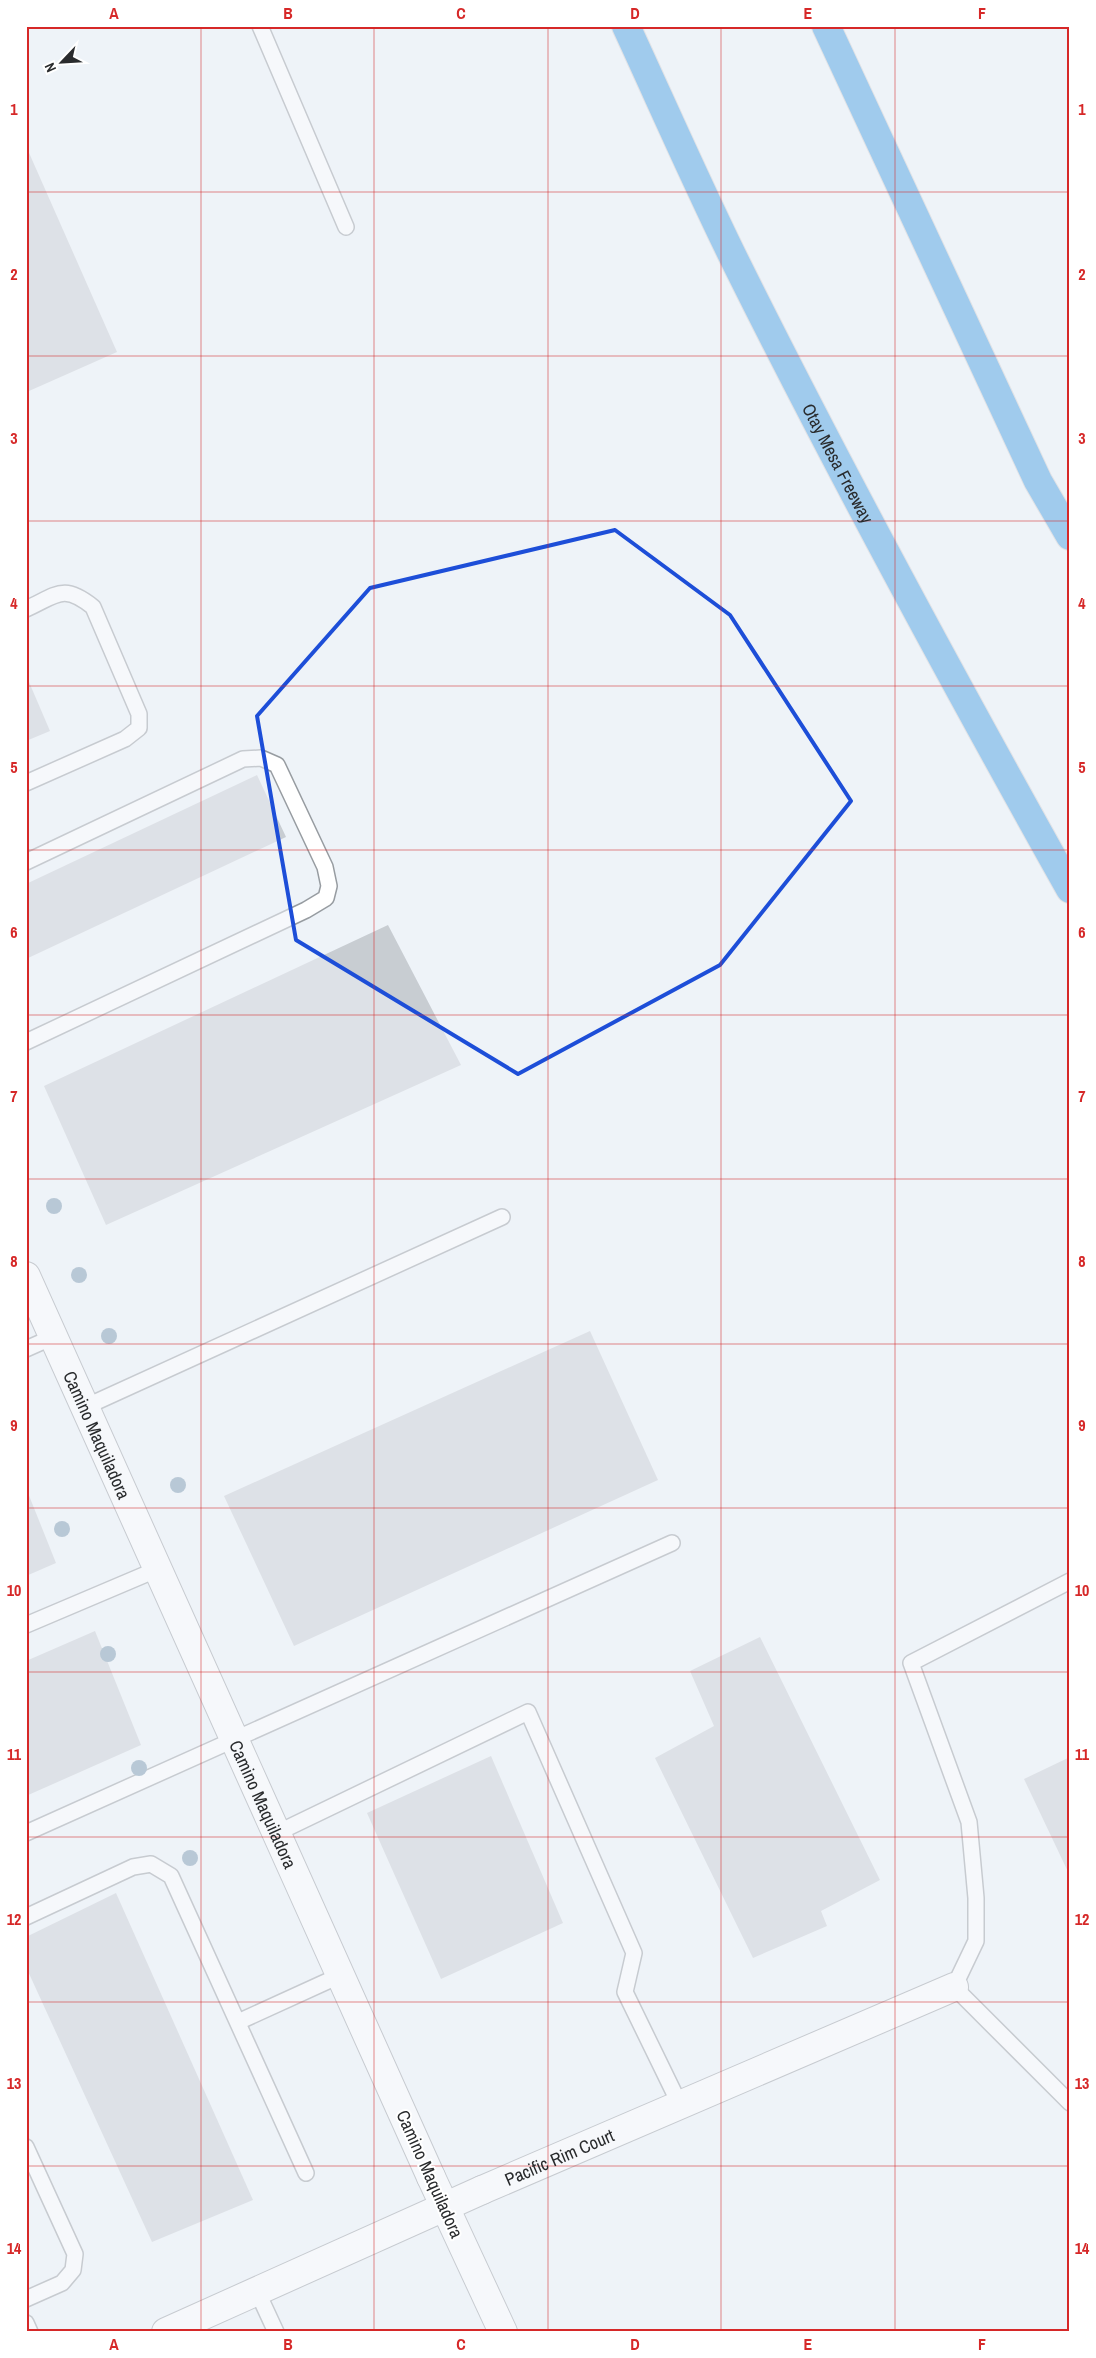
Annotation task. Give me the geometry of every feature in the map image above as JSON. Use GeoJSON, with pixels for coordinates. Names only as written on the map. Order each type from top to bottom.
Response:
{"type":"FeatureCollection","features":[{"type":"Feature","properties":{"kind":"highway","name":"Otay Mesa Freeway"},"geometry":{"type":"LineString","coordinates":[[626,26],[734,259],[853,492],[939,656],[1070,889]]}},
{"type":"Feature","properties":{"kind":"highway"},"geometry":{"type":"LineString","coordinates":[[826,26],[1038,481],[1070,536]]}},
{"type":"Feature","properties":{"kind":"street","name":"Camino Maquiladora"},"geometry":{"type":"LineString","coordinates":[[26,1276],[444,2207],[503,2332]]}},
{"type":"Feature","properties":{"kind":"street","name":"Pacific Rim Court"},"geometry":{"type":"LineString","coordinates":[[166,2332],[482,2190],[954,1987]]}},
{"type":"Feature","properties":{"kind":"lane"},"geometry":{"type":"LineString","coordinates":[[260,26],[346,227]]}},
{"type":"Feature","properties":{"kind":"lane"},"geometry":{"type":"LineString","coordinates":[[26,609],[63,592],[78,595],[93,607],[139,714],[138,728],[125,739],[26,783]]}},
{"type":"Feature","properties":{"kind":"lane"},"geometry":{"type":"LineString","coordinates":[[26,862],[243,759],[262,758],[277,765],[325,867],[329,886],[326,898],[306,910],[26,1042]]}},
{"type":"Feature","properties":{"kind":"lane"},"geometry":{"type":"LineString","coordinates":[[85,1407],[502,1217]]}},
{"type":"Feature","properties":{"kind":"lane"},"geometry":{"type":"LineString","coordinates":[[26,1350],[53,1337]]}},
{"type":"Feature","properties":{"kind":"lane"},"geometry":{"type":"LineString","coordinates":[[26,1833],[672,1544]]}},
{"type":"Feature","properties":{"kind":"lane"},"geometry":{"type":"LineString","coordinates":[[26,1625],[158,1569]]}},
{"type":"Feature","properties":{"kind":"lane"},"geometry":{"type":"LineString","coordinates":[[1070,1581],[911,1663],[969,1822],[976,1898],[976,1941],[954,1987],[1070,2103]]}},
{"type":"Feature","properties":{"kind":"lane"},"geometry":{"type":"LineString","coordinates":[[277,1833],[528,1712],[634,1953],[625,1992],[680,2105]]}},
{"type":"Feature","properties":{"kind":"lane"},"geometry":{"type":"LineString","coordinates":[[26,1917],[133,1868],[151,1864],[172,1876],[306,2172]]}},
{"type":"Feature","properties":{"kind":"lane"},"geometry":{"type":"LineString","coordinates":[[238,2022],[341,1975]]}},
{"type":"Feature","properties":{"kind":"lane"},"geometry":{"type":"LineString","coordinates":[[26,2147],[75,2254],[73,2270],[62,2282],[26,2299]]}},
{"type":"Feature","properties":{"kind":"lane"},"geometry":{"type":"LineString","coordinates":[[257,2291],[276,2332]]}},
{"type":"Feature","properties":{"kind":"lane"},"geometry":{"type":"LineString","coordinates":[[26,2323],[30,2332]]}},
{"type":"Feature","properties":{"kind":"highlighted area"},"geometry":{"type":"Polygon","coordinates":[[[615,530],[730,615],[851,801],[720,965],[518,1074],[296,940],[257,716],[370,588],[615,530]]]}},
{"type":"Feature","properties":{"kind":"building"},"geometry":{"type":"Polygon","coordinates":[[[26,146],[117,352],[29,391],[26,386],[26,146]]]}},
{"type":"Feature","properties":{"kind":"building"},"geometry":{"type":"Polygon","coordinates":[[[26,675],[50,731],[26,741],[26,675]]]}},
{"type":"Feature","properties":{"kind":"building"},"geometry":{"type":"Polygon","coordinates":[[[257,775],[286,837],[26,959],[26,884],[257,775]]]}},
{"type":"Feature","properties":{"kind":"building"},"geometry":{"type":"Polygon","coordinates":[[[388,925],[461,1065],[106,1225],[44,1086],[388,925]]]}},
{"type":"Feature","properties":{"kind":"building"},"geometry":{"type":"Polygon","coordinates":[[[590,1331],[658,1480],[294,1646],[224,1496],[590,1331]]]}},
{"type":"Feature","properties":{"kind":"building"},"geometry":{"type":"Polygon","coordinates":[[[26,1488],[56,1563],[26,1576],[26,1488]]]}},
{"type":"Feature","properties":{"kind":"building"},"geometry":{"type":"Polygon","coordinates":[[[95,1631],[141,1745],[26,1796],[26,1661],[95,1631]]]}},
{"type":"Feature","properties":{"kind":"building"},"geometry":{"type":"Polygon","coordinates":[[[760,1637],[880,1880],[821,1911],[827,1926],[753,1958],[655,1758],[714,1726],[690,1671],[760,1637]]]}},
{"type":"Feature","properties":{"kind":"building"},"geometry":{"type":"Polygon","coordinates":[[[491,1756],[563,1923],[441,1979],[367,1813],[491,1756]]]}},
{"type":"Feature","properties":{"kind":"building"},"geometry":{"type":"Polygon","coordinates":[[[1070,1757],[1070,1876],[1024,1779],[1070,1757]]]}},
{"type":"Feature","properties":{"kind":"building"},"geometry":{"type":"Polygon","coordinates":[[[116,1893],[253,2200],[152,2242],[26,1967],[26,1937],[116,1893]]]}}]}
